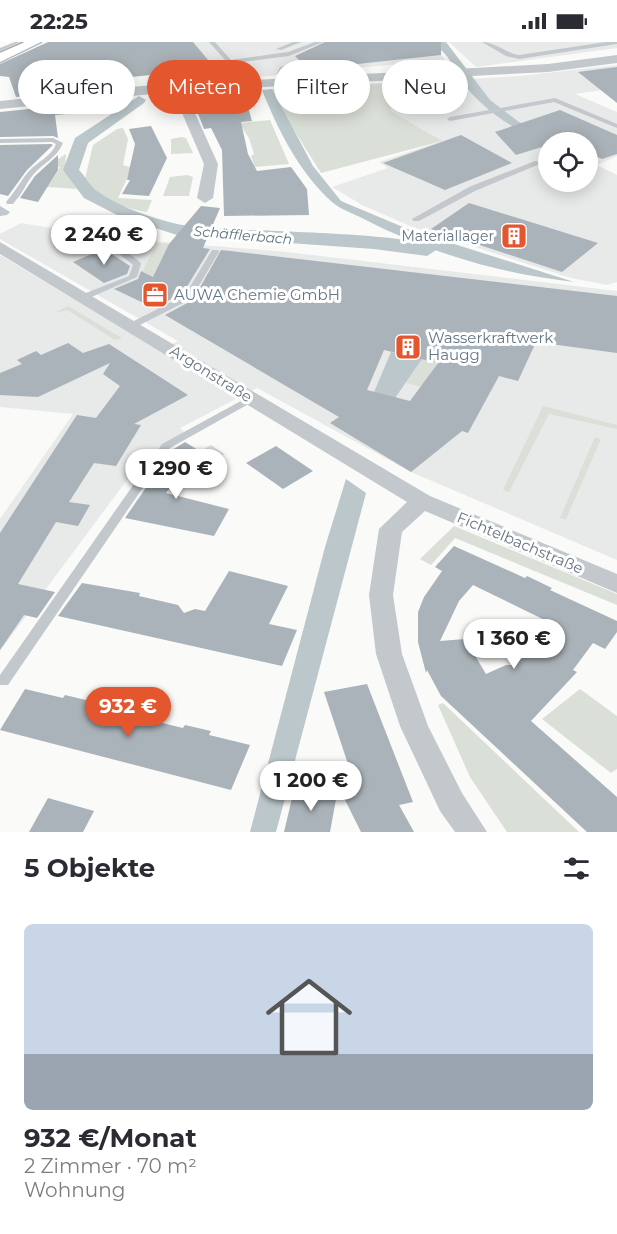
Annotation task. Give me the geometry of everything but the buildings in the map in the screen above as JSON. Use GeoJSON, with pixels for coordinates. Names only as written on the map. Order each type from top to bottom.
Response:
{"type":"FeatureCollection","features":[{"type":"Feature","properties":{"kind":"street"},"geometry":{"type":"LineString","coordinates":[[0,45],[7,42]]}},
{"type":"Feature","properties":{"kind":"street"},"geometry":{"type":"LineString","coordinates":[[0,57],[33,42]]}},
{"type":"Feature","properties":{"kind":"street"},"geometry":{"type":"LineString","coordinates":[[370,78],[525,70],[617,59]]}},
{"type":"Feature","properties":{"kind":"street"},"geometry":{"type":"LineString","coordinates":[[0,105],[147,92]]}},
{"type":"Feature","properties":{"kind":"street"},"geometry":{"type":"LineString","coordinates":[[189,114],[211,164],[205,198]]}},
{"type":"Feature","properties":{"kind":"street","name":"Argonstraße"},"geometry":{"type":"LineString","coordinates":[[0,247],[422,501]]}},
{"type":"Feature","properties":{"kind":"street"},"geometry":{"type":"LineString","coordinates":[[422,501],[391,529],[381,594],[388,654],[414,726],[451,802],[472,832]]}},
{"type":"Feature","properties":{"kind":"street","name":"Fichtelbachstraße"},"geometry":{"type":"LineString","coordinates":[[422,501],[617,584]]}},
{"type":"Feature","properties":{"kind":"lane"},"geometry":{"type":"LineString","coordinates":[[0,50],[20,42]]}},
{"type":"Feature","properties":{"kind":"lane"},"geometry":{"type":"LineString","coordinates":[[212,42],[226,60]]}},
{"type":"Feature","properties":{"kind":"lane"},"geometry":{"type":"LineString","coordinates":[[231,60],[298,42]]}},
{"type":"Feature","properties":{"kind":"lane"},"geometry":{"type":"LineString","coordinates":[[236,60],[289,54],[320,42]]}},
{"type":"Feature","properties":{"kind":"lane"},"geometry":{"type":"LineString","coordinates":[[485,42],[508,55],[519,57],[617,42]]}},
{"type":"Feature","properties":{"kind":"lane"},"geometry":{"type":"LineString","coordinates":[[450,119],[555,100],[617,126]]}},
{"type":"Feature","properties":{"kind":"lane"},"geometry":{"type":"LineString","coordinates":[[0,141],[53,140],[60,143],[58,152],[27,178],[24,188],[4,208]]}},
{"type":"Feature","properties":{"kind":"lane"},"geometry":{"type":"LineString","coordinates":[[416,219],[472,189],[538,162]]}},
{"type":"Feature","properties":{"kind":"lane"},"geometry":{"type":"LineString","coordinates":[[84,297],[133,277],[137,264],[116,248],[103,246]]}},
{"type":"Feature","properties":{"kind":"lane"},"geometry":{"type":"LineString","coordinates":[[133,325],[188,297],[215,252]]}},
{"type":"Feature","properties":{"kind":"lane"},"geometry":{"type":"LineString","coordinates":[[3,681],[166,446],[250,399]]}},
{"type":"Feature","properties":{"kind":"shaded area"},"geometry":{"type":"Polygon","coordinates":[[[132,42],[432,42],[445,60],[382,60],[382,66],[370,67],[370,60],[274,60],[274,75],[262,76],[262,60],[147,60],[147,67],[132,42]]]}},
{"type":"Feature","properties":{"kind":"shaded area"},"geometry":{"type":"Polygon","coordinates":[[[430,42],[446,42],[460,60],[449,60],[430,42]]]}},
{"type":"Feature","properties":{"kind":"shaded area"},"geometry":{"type":"Polygon","coordinates":[[[449,42],[617,42],[617,48],[476,67],[449,42]]]}},
{"type":"Feature","properties":{"kind":"shaded area"},"geometry":{"type":"Polygon","coordinates":[[[617,65],[617,88],[575,94],[617,112],[617,156],[598,165],[598,132],[538,132],[538,192],[598,192],[598,166],[617,175],[617,282],[607,285],[571,278],[410,226],[362,205],[332,187],[388,168],[379,162],[441,141],[396,114],[468,114],[468,79],[617,65]]]}},
{"type":"Feature","properties":{"kind":"shaded area"},"geometry":{"type":"Polygon","coordinates":[[[468,71],[490,100],[519,122],[542,132],[538,132],[538,138],[507,123],[468,89],[468,71]]]}},
{"type":"Feature","properties":{"kind":"shaded area"},"geometry":{"type":"Polygon","coordinates":[[[382,83],[382,114],[396,114],[442,141],[321,173],[285,114],[370,114],[370,84],[382,83]]]}},
{"type":"Feature","properties":{"kind":"shaded area"},"geometry":{"type":"Polygon","coordinates":[[[272,89],[274,114],[285,114],[313,166],[341,201],[410,230],[574,282],[493,268],[440,252],[339,207],[320,190],[300,164],[275,120],[262,90],[272,89]]]}},
{"type":"Feature","properties":{"kind":"shaded area"},"geometry":{"type":"Polygon","coordinates":[[[270,120],[289,164],[255,167],[249,138],[239,123],[270,120]]]}},
{"type":"Feature","properties":{"kind":"shaded area"},"geometry":{"type":"Polygon","coordinates":[[[123,128],[128,139],[123,165],[132,168],[118,198],[152,200],[147,212],[104,198],[85,179],[93,145],[117,129],[123,128]]]}},
{"type":"Feature","properties":{"kind":"shaded area"},"geometry":{"type":"Polygon","coordinates":[[[186,138],[193,153],[171,154],[171,139],[186,138]]]}},
{"type":"Feature","properties":{"kind":"shaded area"},"geometry":{"type":"Polygon","coordinates":[[[66,154],[65,168],[77,189],[34,186],[49,185],[60,167],[47,166],[66,154]]]}},
{"type":"Feature","properties":{"kind":"shaded area"},"geometry":{"type":"Polygon","coordinates":[[[187,175],[193,177],[189,196],[163,196],[170,177],[187,175]]]}},
{"type":"Feature","properties":{"kind":"shaded area"},"geometry":{"type":"Polygon","coordinates":[[[21,223],[115,238],[287,252],[617,291],[617,560],[411,472],[257,388],[180,428],[187,434],[138,465],[0,651],[0,519],[73,414],[0,407],[0,255],[160,350],[178,341],[0,239],[0,234],[21,223]]]}},
{"type":"Feature","properties":{"kind":"shaded area"},"geometry":{"type":"Polygon","coordinates":[[[157,243],[169,244],[154,279],[139,278],[157,243]]]}},
{"type":"Feature","properties":{"kind":"shaded area"},"geometry":{"type":"Polygon","coordinates":[[[68,306],[122,338],[115,340],[67,310],[54,313],[68,306]]]}},
{"type":"Feature","properties":{"kind":"shaded area"},"geometry":{"type":"Polygon","coordinates":[[[391,352],[422,359],[393,401],[372,397],[391,352]]]}},
{"type":"Feature","properties":{"kind":"shaded area"},"geometry":{"type":"Polygon","coordinates":[[[443,353],[422,387],[406,383],[422,359],[443,353]]]}},
{"type":"Feature","properties":{"kind":"shaded area"},"geometry":{"type":"Polygon","coordinates":[[[543,406],[617,425],[617,429],[549,414],[509,492],[503,490],[543,406]]]}},
{"type":"Feature","properties":{"kind":"shaded area"},"geometry":{"type":"Polygon","coordinates":[[[595,437],[601,439],[566,519],[560,518],[595,437]]]}},
{"type":"Feature","properties":{"kind":"shaded area"},"geometry":{"type":"Polygon","coordinates":[[[211,445],[224,454],[205,484],[177,478],[190,458],[211,445]]]}},
{"type":"Feature","properties":{"kind":"shaded area"},"geometry":{"type":"Polygon","coordinates":[[[346,479],[366,493],[276,832],[250,832],[325,547],[346,479]]]}},
{"type":"Feature","properties":{"kind":"shaded area"},"geometry":{"type":"Polygon","coordinates":[[[454,526],[617,594],[617,605],[455,538],[431,565],[420,559],[454,526]]]}},
{"type":"Feature","properties":{"kind":"shaded area"},"geometry":{"type":"Polygon","coordinates":[[[580,689],[617,716],[617,769],[611,773],[542,719],[580,689]]]}},
{"type":"Feature","properties":{"kind":"shaded area"},"geometry":{"type":"Polygon","coordinates":[[[443,703],[579,832],[507,832],[470,777],[438,705],[443,703]]]}},
{"type":"Feature","properties":{"kind":"waterway","name":"Schäfflerbach"},"geometry":{"type":"LineString","coordinates":[[139,100],[81,141],[71,170],[90,194],[127,213],[177,230],[374,243],[427,250]]}},
{"type":"Feature","properties":{"kind":"tram line"},"geometry":{"type":"LineString","coordinates":[[0,52],[23,42]]}},
{"type":"Feature","properties":{"kind":"place","name":"Materiallager"},"geometry":{"type":"Point","coordinates":[514,236]}},
{"type":"Feature","properties":{"kind":"place","name":"AUWA Chemie GmbH"},"geometry":{"type":"Point","coordinates":[155,295]}},
{"type":"Feature","properties":{"kind":"place","name":"Wasserkraftwerk Haugg"},"geometry":{"type":"Point","coordinates":[408,347]}}]}
